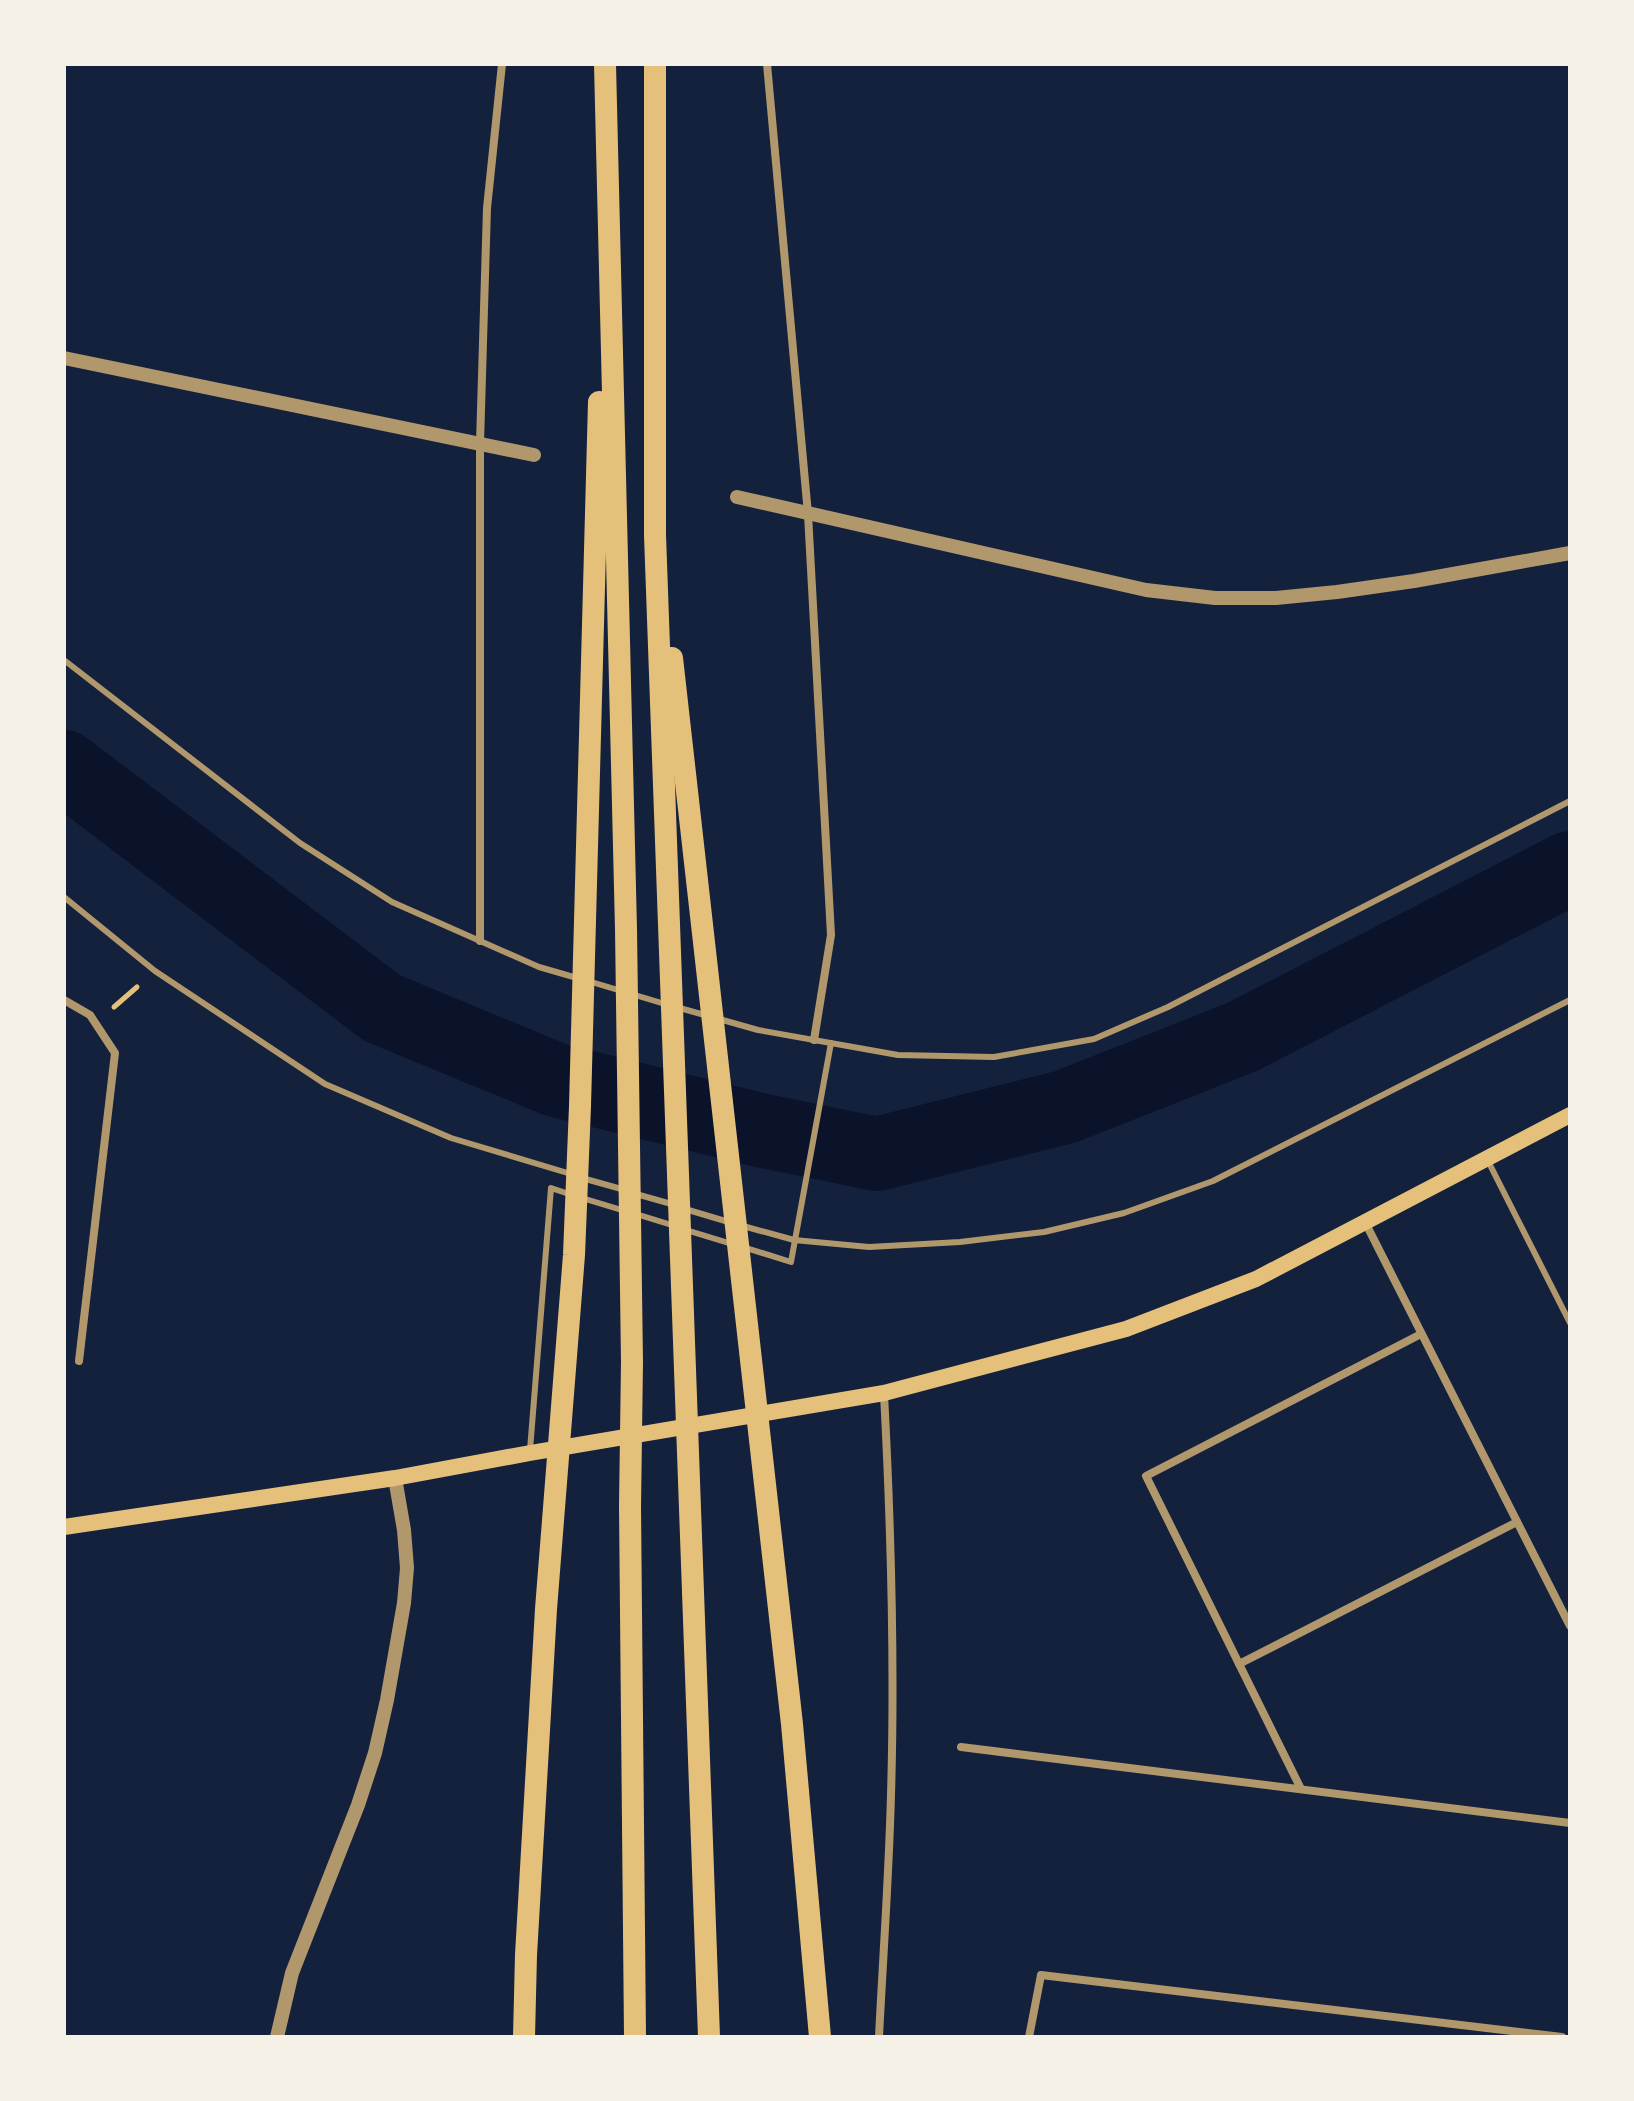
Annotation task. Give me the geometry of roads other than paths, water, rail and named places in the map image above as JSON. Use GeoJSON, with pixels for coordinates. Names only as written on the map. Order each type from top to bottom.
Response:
{"type":"FeatureCollection","features":[{"type":"Feature","properties":{"kind":"highway"},"geometry":{"type":"LineString","coordinates":[[605,64],[626,929],[632,1362],[630,1506],[635,2037]]}},
{"type":"Feature","properties":{"kind":"highway"},"geometry":{"type":"LineString","coordinates":[[655,64],[655,535],[709,2037]]}},
{"type":"Feature","properties":{"kind":"highway"},"geometry":{"type":"LineString","coordinates":[[524,2037],[546,1609],[574,1255],[606,124]]}},
{"type":"Feature","properties":{"kind":"highway"},"geometry":{"type":"LineString","coordinates":[[655,535],[677,696],[793,1739],[820,2037]]}},
{"type":"Feature","properties":{"kind":"main road"},"geometry":{"type":"LineString","coordinates":[[64,1527],[395,1478],[884,1393],[1126,1329],[1256,1279],[1570,1115]]}},
{"type":"Feature","properties":{"kind":"street"},"geometry":{"type":"LineString","coordinates":[[480,941],[480,443],[487,208],[502,64]]}},
{"type":"Feature","properties":{"kind":"street"},"geometry":{"type":"LineString","coordinates":[[767,64],[808,514],[831,935],[814,1040]]}},
{"type":"Feature","properties":{"kind":"street"},"geometry":{"type":"LineString","coordinates":[[64,358],[534,455]]}},
{"type":"Feature","properties":{"kind":"street"},"geometry":{"type":"LineString","coordinates":[[737,497],[1146,590],[1215,598],[1276,598],[1337,592],[1570,553]]}},
{"type":"Feature","properties":{"kind":"street"},"geometry":{"type":"LineString","coordinates":[[64,1000],[90,1015],[115,1053],[79,1361]]}},
{"type":"Feature","properties":{"kind":"street"},"geometry":{"type":"LineString","coordinates":[[1365,1222],[1570,1626]]}},
{"type":"Feature","properties":{"kind":"street"},"geometry":{"type":"LineString","coordinates":[[1301,1789],[1146,1476],[1421,1334]]}},
{"type":"Feature","properties":{"kind":"street"},"geometry":{"type":"LineString","coordinates":[[879,2037],[891,1796],[893,1660],[892,1530],[884,1393]]}},
{"type":"Feature","properties":{"kind":"street"},"geometry":{"type":"LineString","coordinates":[[277,2037],[292,1973],[358,1805],[375,1753],[387,1700],[407,1568],[395,1478]]}},
{"type":"Feature","properties":{"kind":"street"},"geometry":{"type":"LineString","coordinates":[[1239,1664],[1517,1522]]}},
{"type":"Feature","properties":{"kind":"street"},"geometry":{"type":"LineString","coordinates":[[961,1747],[1570,1823]]}},
{"type":"Feature","properties":{"kind":"street"},"geometry":{"type":"LineString","coordinates":[[1029,2037],[1041,1975],[1562,2037]]}},
{"type":"Feature","properties":{"kind":"lane"},"geometry":{"type":"LineString","coordinates":[[64,660],[300,843],[392,902],[539,967],[758,1030],[898,1055],[994,1057],[1094,1039],[1168,1007],[1570,801]]}},
{"type":"Feature","properties":{"kind":"lane"},"geometry":{"type":"LineString","coordinates":[[64,897],[155,971],[325,1084],[451,1138],[794,1240],[869,1247],[960,1242],[1044,1232],[1124,1213],[1213,1181],[1570,1000]]}},
{"type":"Feature","properties":{"kind":"lane"},"geometry":{"type":"LineString","coordinates":[[530,1453],[551,1188],[791,1262],[831,1043]]}},
{"type":"Feature","properties":{"kind":"lane"},"geometry":{"type":"LineString","coordinates":[[1487,1159],[1570,1323]]}},
{"type":"Feature","properties":{"kind":"waterway"},"geometry":{"type":"LineString","coordinates":[[64,767],[382,1008],[556,1080],[764,1131],[877,1154],[1065,1107],[1242,1037],[1570,868]]}}]}
